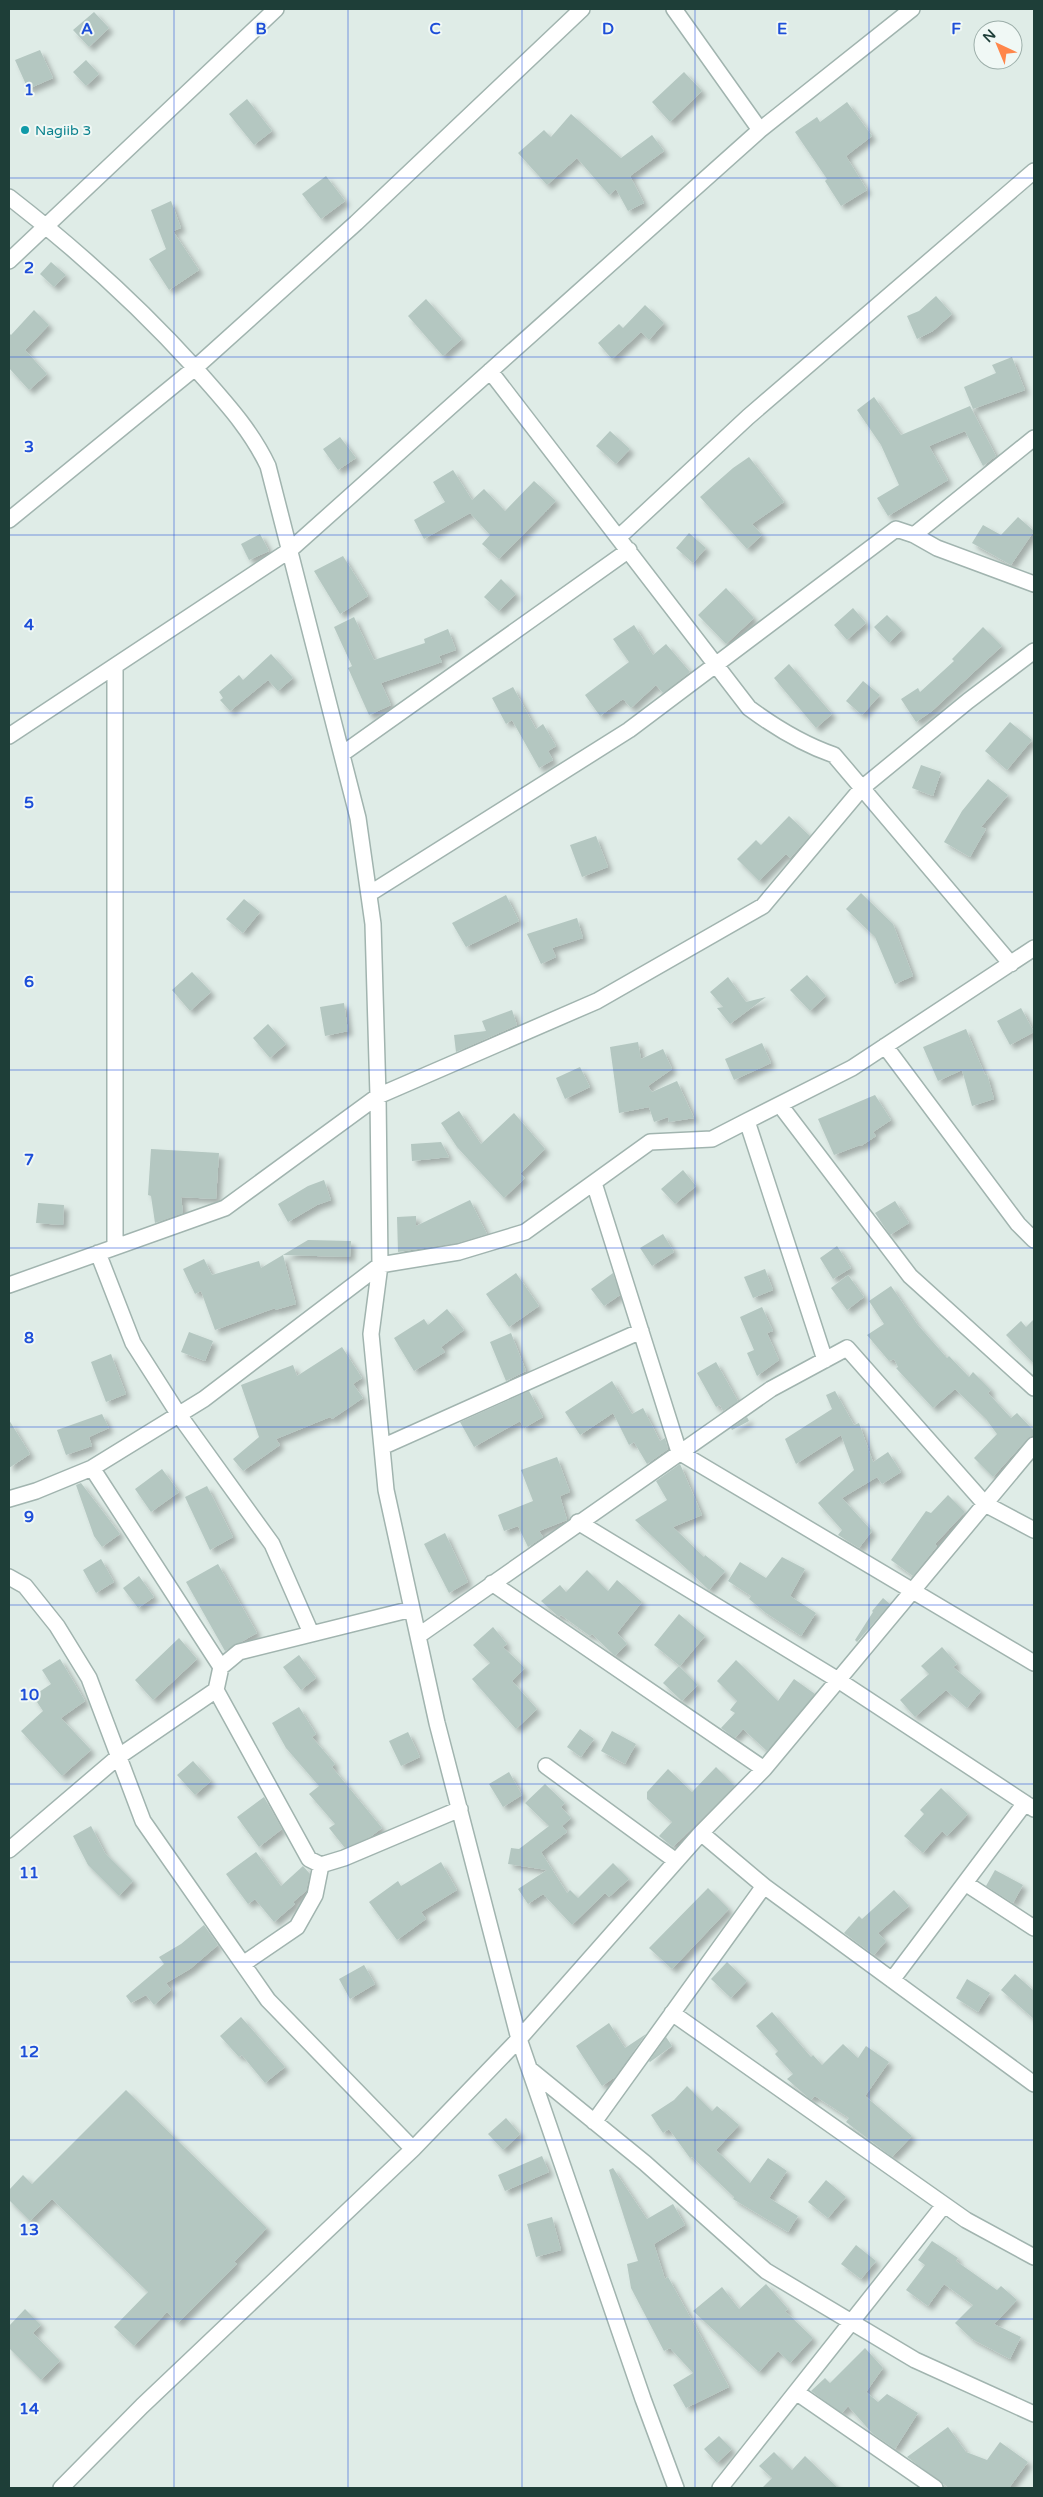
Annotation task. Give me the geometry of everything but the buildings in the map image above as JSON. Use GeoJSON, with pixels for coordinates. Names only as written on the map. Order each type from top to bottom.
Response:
{"type":"FeatureCollection","features":[{"type":"Feature","properties":{"kind":"street"},"geometry":{"type":"LineString","coordinates":[[9,262],[276,9]]}},
{"type":"Feature","properties":{"kind":"street"},"geometry":{"type":"LineString","coordinates":[[9,520],[195,368],[356,224],[582,9]]}},
{"type":"Feature","properties":{"kind":"street"},"geometry":{"type":"LineString","coordinates":[[674,9],[760,130]]}},
{"type":"Feature","properties":{"kind":"street"},"geometry":{"type":"LineString","coordinates":[[10,732],[115,666],[290,550],[760,130],[912,9]]}},
{"type":"Feature","properties":{"kind":"street"},"geometry":{"type":"LineString","coordinates":[[619,537],[748,417],[1034,171]]}},
{"type":"Feature","properties":{"kind":"street"},"geometry":{"type":"LineString","coordinates":[[9,196],[47,226],[151,319],[237,415],[257,442],[268,466],[358,818],[373,924],[380,1265],[371,1334],[386,1490],[436,1722],[519,2039],[532,2071],[643,2399],[676,2488]]}},
{"type":"Feature","properties":{"kind":"street"},"geometry":{"type":"LineString","coordinates":[[490,371],[749,708],[778,729],[807,746],[834,754],[1011,964]]}},
{"type":"Feature","properties":{"kind":"street"},"geometry":{"type":"LineString","coordinates":[[914,535],[1034,438]]}},
{"type":"Feature","properties":{"kind":"street"},"geometry":{"type":"LineString","coordinates":[[369,894],[629,730],[717,666],[896,529],[914,535],[938,548],[1034,584]]}},
{"type":"Feature","properties":{"kind":"street"},"geometry":{"type":"LineString","coordinates":[[342,754],[629,550]]}},
{"type":"Feature","properties":{"kind":"street"},"geometry":{"type":"LineString","coordinates":[[9,1285],[225,1208],[378,1096],[596,1001],[763,906],[862,788],[968,701],[1034,651]]}},
{"type":"Feature","properties":{"kind":"street"},"geometry":{"type":"LineString","coordinates":[[115,666],[115,1247]]}},
{"type":"Feature","properties":{"kind":"street"},"geometry":{"type":"LineString","coordinates":[[9,1499],[36,1491],[92,1468],[179,1415],[204,1399],[380,1265],[459,1252],[525,1232],[650,1142],[712,1139],[852,1068],[1034,948]]}},
{"type":"Feature","properties":{"kind":"street"},"geometry":{"type":"LineString","coordinates":[[885,1046],[1018,1224],[1034,1240]]}},
{"type":"Feature","properties":{"kind":"street"},"geometry":{"type":"LineString","coordinates":[[780,1104],[910,1276],[1034,1388]]}},
{"type":"Feature","properties":{"kind":"street"},"geometry":{"type":"LineString","coordinates":[[747,1121],[825,1360]]}},
{"type":"Feature","properties":{"kind":"street"},"geometry":{"type":"LineString","coordinates":[[594,1183],[679,1452],[914,1589],[1034,1663]]}},
{"type":"Feature","properties":{"kind":"street"},"geometry":{"type":"LineString","coordinates":[[98,1253],[133,1343],[179,1415],[272,1544],[311,1633]]}},
{"type":"Feature","properties":{"kind":"street"},"geometry":{"type":"LineString","coordinates":[[382,1448],[641,1331]]}},
{"type":"Feature","properties":{"kind":"street"},"geometry":{"type":"LineString","coordinates":[[418,1636],[770,1389],[847,1348],[985,1504],[1034,1530]]}},
{"type":"Feature","properties":{"kind":"street"},"geometry":{"type":"LineString","coordinates":[[61,2488],[149,2399],[413,2149],[519,2039],[701,1833],[764,1769],[1034,1445]]}},
{"type":"Feature","properties":{"kind":"street"},"geometry":{"type":"LineString","coordinates":[[92,1468],[220,1667]]}},
{"type":"Feature","properties":{"kind":"street"},"geometry":{"type":"LineString","coordinates":[[578,1522],[838,1680],[1030,1806],[966,1883],[892,1980]]}},
{"type":"Feature","properties":{"kind":"street"},"geometry":{"type":"LineString","coordinates":[[9,1577],[25,1586],[57,1626],[89,1678],[143,1821],[268,2000],[413,2149]]}},
{"type":"Feature","properties":{"kind":"street"},"geometry":{"type":"LineString","coordinates":[[492,1583],[764,1769]]}},
{"type":"Feature","properties":{"kind":"street"},"geometry":{"type":"LineString","coordinates":[[412,1608],[239,1652],[220,1667],[216,1690],[309,1859],[321,1865],[344,1858],[460,1809]]}},
{"type":"Feature","properties":{"kind":"street"},"geometry":{"type":"LineString","coordinates":[[9,1850],[118,1757],[216,1690]]}},
{"type":"Feature","properties":{"kind":"street"},"geometry":{"type":"LineString","coordinates":[[546,1766],[676,1861]]}},
{"type":"Feature","properties":{"kind":"street"},"geometry":{"type":"LineString","coordinates":[[701,1833],[764,1886],[1034,2084]]}},
{"type":"Feature","properties":{"kind":"street"},"geometry":{"type":"LineString","coordinates":[[243,1964],[297,1927],[315,1895],[321,1865]]}},
{"type":"Feature","properties":{"kind":"street"},"geometry":{"type":"LineString","coordinates":[[966,1883],[1034,1928]]}},
{"type":"Feature","properties":{"kind":"street"},"geometry":{"type":"LineString","coordinates":[[594,2122],[764,1886]]}},
{"type":"Feature","properties":{"kind":"street"},"geometry":{"type":"LineString","coordinates":[[672,2013],[966,2220],[1034,2257]]}},
{"type":"Feature","properties":{"kind":"street"},"geometry":{"type":"LineString","coordinates":[[532,2071],[644,2163],[766,2270],[916,2360],[1034,2414]]}},
{"type":"Feature","properties":{"kind":"street"},"geometry":{"type":"LineString","coordinates":[[720,2488],[944,2205]]}},
{"type":"Feature","properties":{"kind":"street"},"geometry":{"type":"LineString","coordinates":[[796,2392],[935,2488]]}},
{"type":"Feature","properties":{"kind":"place","name":"Nagiib 3"},"geometry":{"type":"Point","coordinates":[25,130]}}]}
